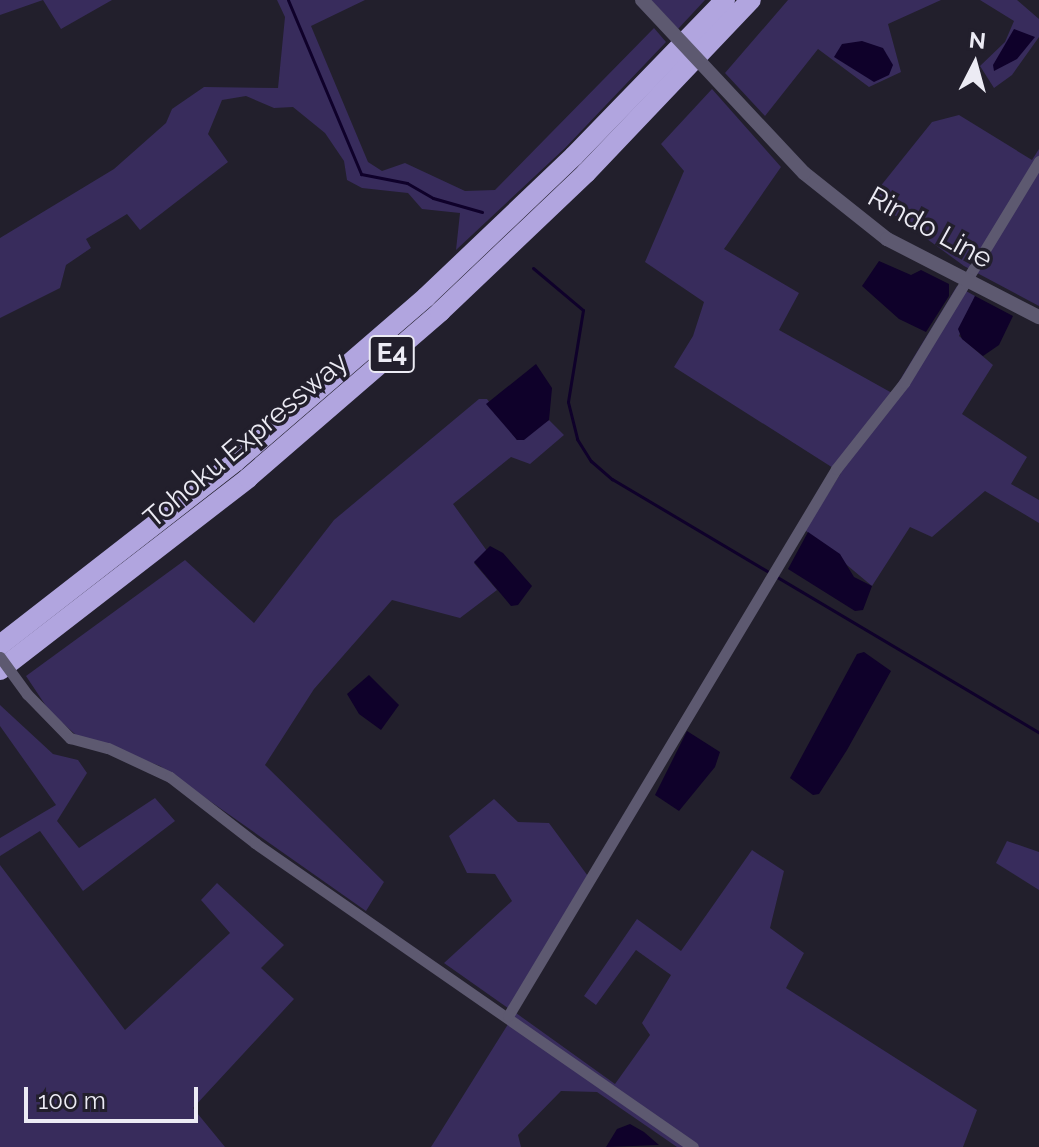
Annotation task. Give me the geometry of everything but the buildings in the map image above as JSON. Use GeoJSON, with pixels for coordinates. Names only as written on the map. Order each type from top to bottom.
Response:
{"type":"FeatureCollection","features":[{"type":"Feature","properties":{"kind":"highway","name":"Tohoku Expressway"},"geometry":{"type":"LineString","coordinates":[[0,645],[235,462],[426,297],[574,156],[725,0]]}},
{"type":"Feature","properties":{"kind":"highway","name":"Tohoku Expressway"},"geometry":{"type":"LineString","coordinates":[[0,670],[248,478],[440,312],[586,173],[751,0]]}},
{"type":"Feature","properties":{"kind":"street","name":"Rindo Line"},"geometry":{"type":"LineString","coordinates":[[642,0],[804,173],[887,239],[1039,317]]}},
{"type":"Feature","properties":{"kind":"street"},"geometry":{"type":"LineString","coordinates":[[508,1016],[836,469],[904,383],[1039,161]]}},
{"type":"Feature","properties":{"kind":"street"},"geometry":{"type":"LineString","coordinates":[[0,657],[27,694],[70,738],[108,748],[170,777],[255,843],[693,1147]]}},
{"type":"Feature","properties":{"kind":"shaded area"},"geometry":{"type":"Polygon","coordinates":[[[0,0],[43,0],[0,15],[0,0]]]}},
{"type":"Feature","properties":{"kind":"shaded area"},"geometry":{"type":"Polygon","coordinates":[[[43,0],[112,0],[61,29],[43,0]]]}},
{"type":"Feature","properties":{"kind":"shaded area"},"geometry":{"type":"Polygon","coordinates":[[[277,0],[365,0],[311,26],[368,162],[382,171],[405,163],[465,191],[495,190],[654,28],[666,42],[565,148],[456,250],[460,213],[422,209],[408,193],[362,188],[347,180],[344,161],[325,133],[293,107],[274,108],[246,96],[222,100],[208,134],[228,162],[140,230],[127,214],[86,239],[91,248],[66,265],[60,288],[0,318],[0,238],[114,169],[166,123],[172,109],[204,87],[278,88],[285,17],[277,0]]]}},
{"type":"Feature","properties":{"kind":"shaded area"},"geometry":{"type":"Polygon","coordinates":[[[651,0],[705,0],[678,29],[651,0]]]}},
{"type":"Feature","properties":{"kind":"shaded area"},"geometry":{"type":"Polygon","coordinates":[[[788,0],[941,0],[888,24],[901,72],[869,87],[818,49],[765,116],[725,73],[788,0]]]}},
{"type":"Feature","properties":{"kind":"shaded area"},"geometry":{"type":"Polygon","coordinates":[[[980,0],[1017,0],[1039,19],[1039,37],[1012,75],[994,88],[980,66],[1005,42],[1014,21],[980,0]]]}},
{"type":"Feature","properties":{"kind":"shaded area"},"geometry":{"type":"Polygon","coordinates":[[[1014,29],[1035,37],[1017,59],[994,71],[993,65],[1014,29]]]}},
{"type":"Feature","properties":{"kind":"shaded area"},"geometry":{"type":"Polygon","coordinates":[[[862,41],[883,48],[893,65],[889,75],[874,82],[834,57],[842,44],[862,41]]]}},
{"type":"Feature","properties":{"kind":"shaded area"},"geometry":{"type":"Polygon","coordinates":[[[712,89],[781,167],[724,249],[799,293],[779,330],[892,393],[957,286],[975,296],[959,336],[993,365],[962,414],[1027,457],[1011,484],[1039,500],[1039,523],[985,491],[932,537],[910,527],[872,586],[805,530],[841,473],[674,367],[693,336],[704,302],[645,262],[684,171],[661,144],[712,89]]]}},
{"type":"Feature","properties":{"kind":"shaded area"},"geometry":{"type":"Polygon","coordinates":[[[959,115],[1032,160],[1039,149],[1039,306],[964,266],[871,198],[932,122],[959,115]]]}},
{"type":"Feature","properties":{"kind":"shaded area"},"geometry":{"type":"Polygon","coordinates":[[[879,261],[911,275],[921,270],[949,284],[949,296],[926,332],[899,319],[862,286],[879,261]]]}},
{"type":"Feature","properties":{"kind":"shaded area"},"geometry":{"type":"Polygon","coordinates":[[[975,296],[1013,316],[999,345],[983,356],[962,339],[958,329],[975,296]]]}},
{"type":"Feature","properties":{"kind":"shaded area"},"geometry":{"type":"Polygon","coordinates":[[[536,364],[552,388],[549,420],[524,440],[517,440],[486,404],[536,364]]]}},
{"type":"Feature","properties":{"kind":"shaded area"},"geometry":{"type":"Polygon","coordinates":[[[479,399],[487,399],[517,440],[549,420],[564,435],[530,464],[511,457],[453,504],[487,551],[474,563],[497,590],[460,618],[392,600],[314,689],[265,765],[384,882],[366,911],[160,766],[76,735],[50,712],[26,676],[185,560],[254,623],[334,520],[479,399]]]}},
{"type":"Feature","properties":{"kind":"shaded area"},"geometry":{"type":"Polygon","coordinates":[[[808,532],[840,554],[854,577],[872,586],[863,610],[855,611],[788,569],[808,532]]]}},
{"type":"Feature","properties":{"kind":"shaded area"},"geometry":{"type":"Polygon","coordinates":[[[490,546],[503,553],[532,586],[518,605],[511,606],[474,562],[490,546]]]}},
{"type":"Feature","properties":{"kind":"shaded area"},"geometry":{"type":"Polygon","coordinates":[[[864,652],[891,671],[847,750],[819,794],[813,795],[790,778],[857,654],[864,652]]]}},
{"type":"Feature","properties":{"kind":"shaded area"},"geometry":{"type":"Polygon","coordinates":[[[369,675],[399,705],[381,730],[359,714],[347,694],[369,675]]]}},
{"type":"Feature","properties":{"kind":"shaded area"},"geometry":{"type":"Polygon","coordinates":[[[0,705],[53,754],[78,760],[87,773],[57,821],[79,848],[155,798],[175,821],[83,891],[40,831],[0,856],[0,838],[56,805],[0,726],[0,705]]]}},
{"type":"Feature","properties":{"kind":"shaded area"},"geometry":{"type":"Polygon","coordinates":[[[687,731],[720,752],[715,767],[679,811],[655,795],[687,731]]]}},
{"type":"Feature","properties":{"kind":"shaded area"},"geometry":{"type":"Polygon","coordinates":[[[494,799],[518,822],[549,823],[593,883],[516,1013],[615,1084],[650,1035],[642,1023],[671,975],[636,950],[596,1005],[584,996],[637,919],[681,951],[752,850],[784,871],[770,928],[804,953],[786,988],[977,1110],[963,1147],[677,1147],[597,1092],[561,1091],[518,1135],[521,1147],[431,1147],[515,1013],[444,963],[512,901],[495,874],[467,873],[449,836],[494,799]]]}},
{"type":"Feature","properties":{"kind":"shaded area"},"geometry":{"type":"Polygon","coordinates":[[[1007,841],[1039,852],[1039,890],[996,863],[1007,841]]]}},
{"type":"Feature","properties":{"kind":"shaded area"},"geometry":{"type":"Polygon","coordinates":[[[0,865],[125,1030],[230,933],[201,900],[217,883],[284,945],[261,968],[294,999],[193,1108],[225,1147],[0,1147],[0,865]]]}},
{"type":"Feature","properties":{"kind":"shaded area"},"geometry":{"type":"Polygon","coordinates":[[[630,1124],[659,1145],[606,1147],[617,1129],[630,1124]]]}},
{"type":"Feature","properties":{"kind":"waterway"},"geometry":{"type":"LineString","coordinates":[[288,0],[361,174],[407,183],[433,198],[482,212]]}},
{"type":"Feature","properties":{"kind":"waterway"},"geometry":{"type":"LineString","coordinates":[[533,268],[583,310],[568,402],[577,439],[591,461],[612,479],[1039,733]]}}]}
